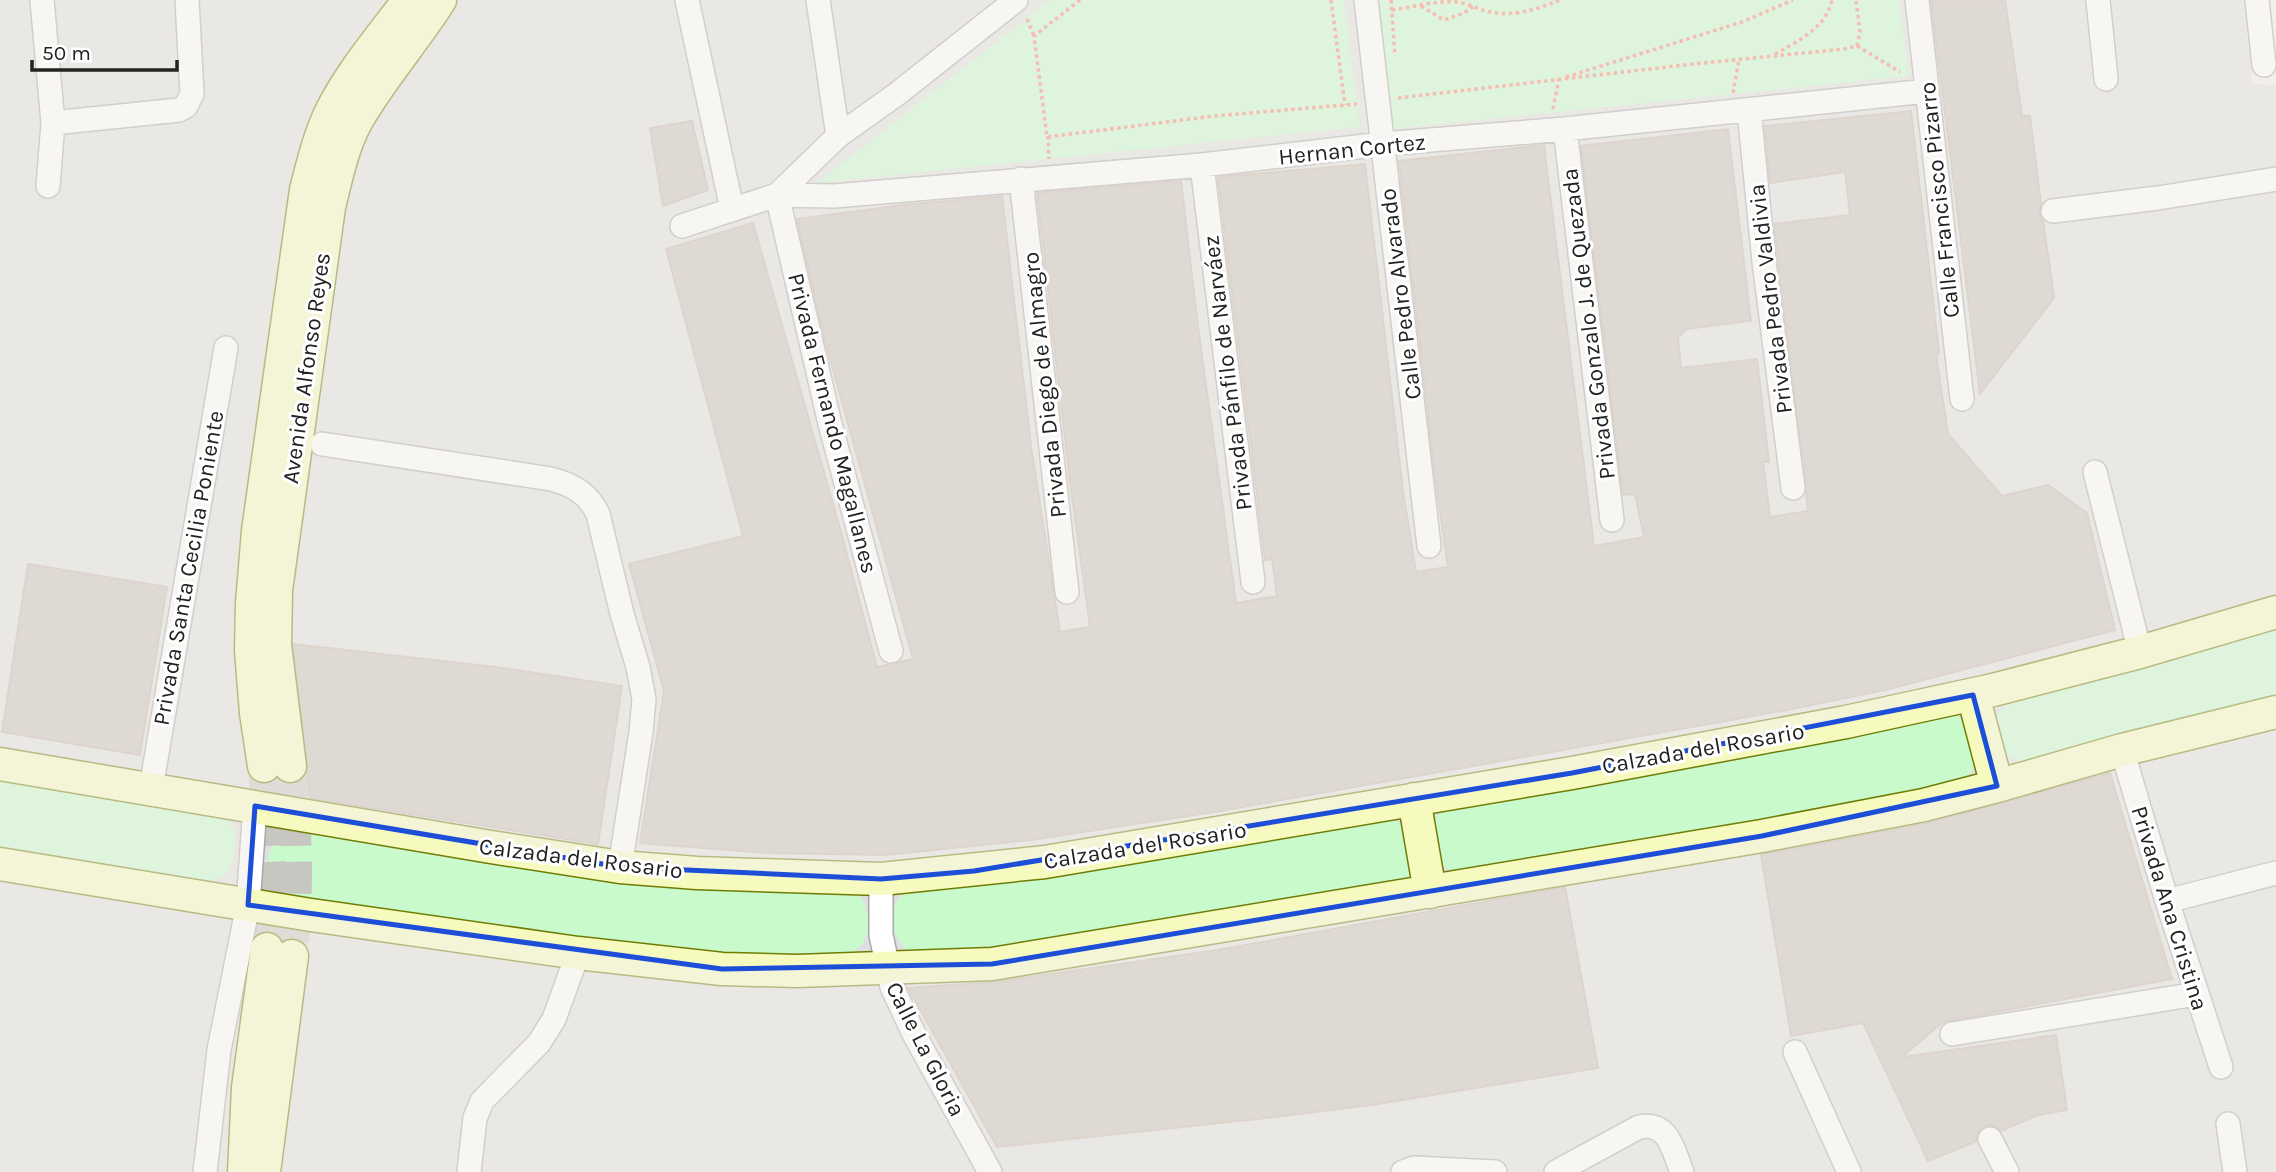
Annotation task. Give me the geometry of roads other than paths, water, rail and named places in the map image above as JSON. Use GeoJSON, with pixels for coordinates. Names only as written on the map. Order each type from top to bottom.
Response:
{"type":"FeatureCollection","features":[{"type":"Feature","properties":{"kind":"street"},"geometry":{"type":"LineString","coordinates":[[42,0],[53,123],[48,186]]}},
{"type":"Feature","properties":{"kind":"street"},"geometry":{"type":"LineString","coordinates":[[53,123],[179,110],[186,106],[192,94],[187,0]]}},
{"type":"Feature","properties":{"kind":"street","name":"Avenida Alfonso Reyes"},"geometry":{"type":"LineString","coordinates":[[409,0],[331,111],[316,150],[306,190],[258,531],[253,591],[251,650],[256,713],[277,766],[276,590],[329,208],[342,158],[355,123],[376,88],[440,0]]}},
{"type":"Feature","properties":{"kind":"street"},"geometry":{"type":"LineString","coordinates":[[687,0],[733,209]]}},
{"type":"Feature","properties":{"kind":"street"},"geometry":{"type":"LineString","coordinates":[[818,0],[838,136]]}},
{"type":"Feature","properties":{"kind":"street"},"geometry":{"type":"LineString","coordinates":[[682,226],[777,195],[838,136],[897,94],[997,8],[1016,0]]}},
{"type":"Feature","properties":{"kind":"street","name":"Calle Pedro Alvarado"},"geometry":{"type":"LineString","coordinates":[[1366,0],[1429,546]]}},
{"type":"Feature","properties":{"kind":"street","name":"Calle Francisco Pizarro"},"geometry":{"type":"LineString","coordinates":[[1917,0],[1916,92],[1962,400]]}},
{"type":"Feature","properties":{"kind":"street"},"geometry":{"type":"LineString","coordinates":[[2098,0],[2106,79]]}},
{"type":"Feature","properties":{"kind":"street"},"geometry":{"type":"LineString","coordinates":[[2258,0],[2264,65]]}},
{"type":"Feature","properties":{"kind":"street","name":"Hernan Cortez"},"geometry":{"type":"LineString","coordinates":[[777,195],[834,196],[1202,165],[1382,144],[1557,130],[1916,92]]}},
{"type":"Feature","properties":{"kind":"street","name":"Privada Pedro Valdivia"},"geometry":{"type":"LineString","coordinates":[[1739,111],[1764,262],[1793,488]]}},
{"type":"Feature","properties":{"kind":"street","name":"Privada Gonzalo J. de Quezada"},"geometry":{"type":"LineString","coordinates":[[1557,130],[1612,520]]}},
{"type":"Feature","properties":{"kind":"street","name":"Privada Pánfilo de Narváez"},"geometry":{"type":"LineString","coordinates":[[1202,165],[1253,582]]}},
{"type":"Feature","properties":{"kind":"street","name":"Privada Diego de Almagro"},"geometry":{"type":"LineString","coordinates":[[1021,179],[1067,592]]}},
{"type":"Feature","properties":{"kind":"street"},"geometry":{"type":"LineString","coordinates":[[2053,211],[2276,179]]}},
{"type":"Feature","properties":{"kind":"street","name":"Privada Fernando Magallanes"},"geometry":{"type":"LineString","coordinates":[[777,195],[830,424],[891,651]]}},
{"type":"Feature","properties":{"kind":"street","name":"Privada Santa Cecilia Poniente"},"geometry":{"type":"LineString","coordinates":[[151,788],[226,348]]}},
{"type":"Feature","properties":{"kind":"street"},"geometry":{"type":"LineString","coordinates":[[322,444],[551,479],[579,489],[591,500],[598,514],[638,667],[643,699],[642,732],[620,867]]}},
{"type":"Feature","properties":{"kind":"street"},"geometry":{"type":"LineString","coordinates":[[2095,472],[2140,652]]}},
{"type":"Feature","properties":{"kind":"street","name":"Calzada del Rosario"},"geometry":{"type":"LineString","coordinates":[[0,764],[491,848],[620,867],[697,873],[881,879],[1045,862],[1572,773],[1846,722],[1973,695],[2140,652],[2276,612]]}},
{"type":"Feature","properties":{"kind":"street"},"geometry":{"type":"LineString","coordinates":[[1973,695],[1997,786]]}},
{"type":"Feature","properties":{"kind":"street"},"geometry":{"type":"LineString","coordinates":[[0,864],[248,905],[578,953],[722,969],[797,971],[992,964],[1762,836],[1924,805],[2122,750],[2276,712]]}},
{"type":"Feature","properties":{"kind":"street","name":"Privada Ana Cristina"},"geometry":{"type":"LineString","coordinates":[[2122,750],[2196,994],[2221,1067]]}},
{"type":"Feature","properties":{"kind":"street"},"geometry":{"type":"LineString","coordinates":[[1414,799],[1430,892]]}},
{"type":"Feature","properties":{"kind":"street"},"geometry":{"type":"LineString","coordinates":[[205,1172],[219,1050],[248,905],[255,806]]}},
{"type":"Feature","properties":{"kind":"street"},"geometry":{"type":"LineString","coordinates":[[2167,901],[2276,873]]}},
{"type":"Feature","properties":{"kind":"street","name":"Calle La Gloria"},"geometry":{"type":"LineString","coordinates":[[881,879],[881,935],[886,967],[906,1018],[990,1172]]}},
{"type":"Feature","properties":{"kind":"street"},"geometry":{"type":"LineString","coordinates":[[244,1172],[248,1088],[279,952],[264,1172]]}},
{"type":"Feature","properties":{"kind":"street"},"geometry":{"type":"LineString","coordinates":[[469,1172],[475,1118],[482,1101],[539,1043],[554,1019],[578,953]]}},
{"type":"Feature","properties":{"kind":"street"},"geometry":{"type":"LineString","coordinates":[[1952,1034],[2196,994]]}},
{"type":"Feature","properties":{"kind":"street"},"geometry":{"type":"LineString","coordinates":[[1796,1052],[1849,1172]]}},
{"type":"Feature","properties":{"kind":"street"},"geometry":{"type":"LineString","coordinates":[[2228,1124],[2235,1172]]}},
{"type":"Feature","properties":{"kind":"street"},"geometry":{"type":"LineString","coordinates":[[1556,1172],[1639,1127],[1649,1125],[1657,1127],[1666,1135],[1682,1172]]}},
{"type":"Feature","properties":{"kind":"street"},"geometry":{"type":"LineString","coordinates":[[1990,1139],[2007,1172]]}},
{"type":"Feature","properties":{"kind":"street"},"geometry":{"type":"LineString","coordinates":[[1404,1172],[1414,1168],[1495,1172]]}},
{"type":"Feature","properties":{"kind":"tunnel"},"geometry":{"type":"LineString","coordinates":[[264,766],[272,900],[267,949]]}},
{"type":"Feature","properties":{"kind":"tunnel"},"geometry":{"type":"LineString","coordinates":[[290,766],[296,861],[292,956]]}}]}
